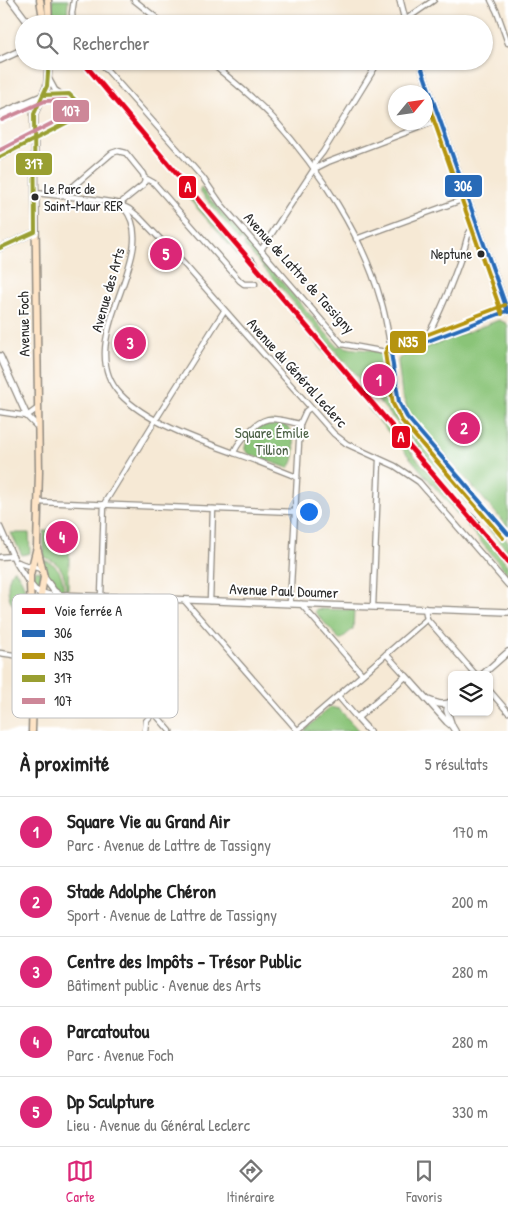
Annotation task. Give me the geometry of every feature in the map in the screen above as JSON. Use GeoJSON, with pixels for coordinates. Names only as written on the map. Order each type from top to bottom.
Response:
{"type":"FeatureCollection","features":[{"type":"Feature","properties":{"kind":"main road"},"geometry":{"type":"LineString","coordinates":[[40,0],[42,15]]}},
{"type":"Feature","properties":{"kind":"main road"},"geometry":{"type":"LineString","coordinates":[[48,0],[49,15]]}},
{"type":"Feature","properties":{"kind":"main road"},"geometry":{"type":"LineString","coordinates":[[34,114],[44,95],[50,70]]}},
{"type":"Feature","properties":{"kind":"main road","name":"Avenue Foch"},"geometry":{"type":"LineString","coordinates":[[31,594],[32,567],[37,548],[38,502],[34,114]]}},
{"type":"Feature","properties":{"kind":"main road","name":"Avenue Foch"},"geometry":{"type":"LineString","coordinates":[[37,548],[44,577],[42,593]]}},
{"type":"Feature","properties":{"kind":"main road","name":"Avenue Foch"},"geometry":{"type":"LineString","coordinates":[[32,718],[32,731]]}},
{"type":"Feature","properties":{"kind":"street"},"geometry":{"type":"LineString","coordinates":[[11,0],[22,15]]}},
{"type":"Feature","properties":{"kind":"street"},"geometry":{"type":"LineString","coordinates":[[72,15],[74,0]]}},
{"type":"Feature","properties":{"kind":"street"},"geometry":{"type":"LineString","coordinates":[[134,0],[153,15]]}},
{"type":"Feature","properties":{"kind":"street"},"geometry":{"type":"LineString","coordinates":[[400,0],[403,15]]}},
{"type":"Feature","properties":{"kind":"street"},"geometry":{"type":"LineString","coordinates":[[415,15],[434,0]]}},
{"type":"Feature","properties":{"kind":"street"},"geometry":{"type":"LineString","coordinates":[[491,0],[508,42]]}},
{"type":"Feature","properties":{"kind":"street"},"geometry":{"type":"LineString","coordinates":[[0,60],[15,53]]}},
{"type":"Feature","properties":{"kind":"street","name":"Avenue de Lattre de Tassigny"},"geometry":{"type":"LineString","coordinates":[[107,70],[203,178],[221,204],[342,344],[391,353]]}},
{"type":"Feature","properties":{"kind":"street"},"geometry":{"type":"LineString","coordinates":[[219,70],[273,118],[314,169],[344,216],[378,289],[401,408],[508,534]]}},
{"type":"Feature","properties":{"kind":"street"},"geometry":{"type":"LineString","coordinates":[[261,250],[314,169],[315,162],[373,70]]}},
{"type":"Feature","properties":{"kind":"street"},"geometry":{"type":"LineString","coordinates":[[391,353],[508,311],[466,198],[422,70]]}},
{"type":"Feature","properties":{"kind":"street"},"geometry":{"type":"LineString","coordinates":[[49,79],[55,90],[61,94]]}},
{"type":"Feature","properties":{"kind":"street"},"geometry":{"type":"LineString","coordinates":[[0,114],[44,95],[69,94],[80,108],[80,111],[72,120],[0,157]]}},
{"type":"Feature","properties":{"kind":"street"},"geometry":{"type":"LineString","coordinates":[[26,104],[34,114]]}},
{"type":"Feature","properties":{"kind":"street"},"geometry":{"type":"LineString","coordinates":[[314,169],[439,120]]}},
{"type":"Feature","properties":{"kind":"street"},"geometry":{"type":"LineString","coordinates":[[62,196],[115,152],[126,154],[144,178],[154,183],[240,281],[244,284],[255,284]]}},
{"type":"Feature","properties":{"kind":"street"},"geometry":{"type":"LineString","coordinates":[[320,156],[328,162]]}},
{"type":"Feature","properties":{"kind":"street"},"geometry":{"type":"LineString","coordinates":[[35,194],[97,200],[121,205],[123,201],[143,185],[144,178]]}},
{"type":"Feature","properties":{"kind":"street"},"geometry":{"type":"LineString","coordinates":[[356,239],[466,198]]}},
{"type":"Feature","properties":{"kind":"street","name":"Avenue du Général Leclerc"},"geometry":{"type":"LineString","coordinates":[[121,205],[143,221],[185,265],[224,312],[334,434],[347,444],[395,466],[419,482],[508,585]]}},
{"type":"Feature","properties":{"kind":"street","name":"Avenue des Arts"},"geometry":{"type":"LineString","coordinates":[[121,205],[131,219],[134,229],[133,248],[105,347],[105,362],[109,376],[120,395],[155,420],[191,437],[297,477]]}},
{"type":"Feature","properties":{"kind":"street"},"geometry":{"type":"LineString","coordinates":[[134,229],[135,223],[143,221]]}},
{"type":"Feature","properties":{"kind":"street"},"geometry":{"type":"LineString","coordinates":[[423,343],[433,327],[457,270],[469,232],[476,226]]}},
{"type":"Feature","properties":{"kind":"street"},"geometry":{"type":"LineString","coordinates":[[0,248],[36,232]]}},
{"type":"Feature","properties":{"kind":"street"},"geometry":{"type":"LineString","coordinates":[[101,594],[104,504],[224,312]]}},
{"type":"Feature","properties":{"kind":"street"},"geometry":{"type":"LineString","coordinates":[[0,356],[27,416],[38,427]]}},
{"type":"Feature","properties":{"kind":"street"},"geometry":{"type":"LineString","coordinates":[[0,412],[27,416],[38,408]]}},
{"type":"Feature","properties":{"kind":"street"},"geometry":{"type":"LineString","coordinates":[[290,603],[300,424],[310,408]]}},
{"type":"Feature","properties":{"kind":"street"},"geometry":{"type":"LineString","coordinates":[[234,453],[236,447],[251,429],[263,419],[270,418],[300,424]]}},
{"type":"Feature","properties":{"kind":"street"},"geometry":{"type":"LineString","coordinates":[[373,606],[380,460]]}},
{"type":"Feature","properties":{"kind":"street"},"geometry":{"type":"LineString","coordinates":[[38,502],[296,512]]}},
{"type":"Feature","properties":{"kind":"street"},"geometry":{"type":"LineString","coordinates":[[210,600],[212,509]]}},
{"type":"Feature","properties":{"kind":"street"},"geometry":{"type":"LineString","coordinates":[[0,527],[14,559],[30,584],[35,590],[42,593]]}},
{"type":"Feature","properties":{"kind":"street"},"geometry":{"type":"LineString","coordinates":[[0,557],[14,559],[23,566],[37,567],[42,570]]}},
{"type":"Feature","properties":{"kind":"street"},"geometry":{"type":"LineString","coordinates":[[44,577],[54,591],[60,594]]}},
{"type":"Feature","properties":{"kind":"street","name":"Avenue Paul Doumer"},"geometry":{"type":"LineString","coordinates":[[178,600],[508,612]]}},
{"type":"Feature","properties":{"kind":"street"},"geometry":{"type":"LineString","coordinates":[[184,600],[298,731],[427,619]]}},
{"type":"Feature","properties":{"kind":"street"},"geometry":{"type":"LineString","coordinates":[[301,604],[362,674]]}},
{"type":"Feature","properties":{"kind":"street"},"geometry":{"type":"LineString","coordinates":[[425,608],[427,619],[472,671]]}},
{"type":"Feature","properties":{"kind":"street"},"geometry":{"type":"LineString","coordinates":[[487,671],[508,652]]}},
{"type":"Feature","properties":{"kind":"street"},"geometry":{"type":"LineString","coordinates":[[386,654],[455,729]]}},
{"type":"Feature","properties":{"kind":"street"},"geometry":{"type":"LineString","coordinates":[[357,718],[406,676]]}},
{"type":"Feature","properties":{"kind":"street"},"geometry":{"type":"LineString","coordinates":[[493,695],[508,712]]}},
{"type":"Feature","properties":{"kind":"street"},"geometry":{"type":"LineString","coordinates":[[338,696],[369,731]]}},
{"type":"Feature","properties":{"kind":"street"},"geometry":{"type":"LineString","coordinates":[[427,700],[441,704],[448,702]]}},
{"type":"Feature","properties":{"kind":"street"},"geometry":{"type":"LineString","coordinates":[[449,716],[455,729]]}},
{"type":"Feature","properties":{"kind":"street"},"geometry":{"type":"LineString","coordinates":[[145,731],[146,721],[149,718]]}},
{"type":"Feature","properties":{"kind":"street"},"geometry":{"type":"LineString","coordinates":[[159,718],[170,731]]}},
{"type":"Feature","properties":{"kind":"green space"},"geometry":{"type":"Polygon","coordinates":[[[52,0],[68,0],[67,15],[56,15],[53,12],[52,0]]]}},
{"type":"Feature","properties":{"kind":"green space"},"geometry":{"type":"Polygon","coordinates":[[[201,188],[338,347],[341,345],[347,348],[375,351],[382,353],[386,357],[390,363],[394,394],[399,410],[395,414],[508,541],[508,551],[244,245],[245,243],[242,239],[240,240],[199,190],[201,188]]]}},
{"type":"Feature","properties":{"kind":"green space"},"geometry":{"type":"Polygon","coordinates":[[[191,198],[266,284],[253,272],[189,199],[191,198]]]}},
{"type":"Feature","properties":{"kind":"green space"},"geometry":{"type":"Polygon","coordinates":[[[294,315],[508,565],[508,574],[368,408],[370,406],[294,315]]]}},
{"type":"Feature","properties":{"kind":"green space"},"geometry":{"type":"Polygon","coordinates":[[[499,320],[508,326],[508,527],[410,414],[402,395],[398,361],[399,358],[499,320]]]}},
{"type":"Feature","properties":{"kind":"green space","name":"Square Émilie Tillion"},"geometry":{"type":"Polygon","coordinates":[[[268,422],[283,424],[292,434],[294,455],[293,461],[288,468],[249,454],[245,450],[245,446],[252,433],[268,422]]]}},
{"type":"Feature","properties":{"kind":"green space"},"geometry":{"type":"Polygon","coordinates":[[[44,531],[70,532],[68,590],[66,590],[65,579],[61,569],[50,559],[44,557],[44,531]]]}},
{"type":"Feature","properties":{"kind":"green space"},"geometry":{"type":"Polygon","coordinates":[[[11,533],[29,533],[30,553],[22,555],[11,533]]]}},
{"type":"Feature","properties":{"kind":"green space"},"geometry":{"type":"Polygon","coordinates":[[[42,560],[57,567],[63,581],[64,592],[54,589],[42,560]]]}},
{"type":"Feature","properties":{"kind":"green space"},"geometry":{"type":"Polygon","coordinates":[[[13,570],[15,570],[19,575],[26,594],[12,594],[12,603],[8,590],[13,570]]]}},
{"type":"Feature","properties":{"kind":"green space"},"geometry":{"type":"Polygon","coordinates":[[[36,570],[40,571],[41,582],[36,586],[33,582],[33,574],[36,570]]]}},
{"type":"Feature","properties":{"kind":"green space"},"geometry":{"type":"Polygon","coordinates":[[[316,609],[354,610],[353,629],[340,640],[315,612],[316,609]]]}},
{"type":"Feature","properties":{"kind":"green space"},"geometry":{"type":"Polygon","coordinates":[[[330,707],[339,709],[359,731],[304,731],[330,707]]]}},
{"type":"Feature","properties":{"kind":"railway"},"geometry":{"type":"LineString","coordinates":[[252,258],[277,292]]}},
{"type":"Feature","properties":{"kind":"railway"},"geometry":{"type":"LineString","coordinates":[[442,485],[478,522]]}},
{"type":"Feature","properties":{"kind":"rail line","name":"A"},"geometry":{"type":"LineString","coordinates":[[90,70],[508,562]]}},
{"type":"Feature","properties":{"kind":"transit line","name":"317"},"geometry":{"type":"LineString","coordinates":[[0,248],[35,232],[34,114],[47,86],[48,70]]}},
{"type":"Feature","properties":{"kind":"transit line","name":"306"},"geometry":{"type":"LineString","coordinates":[[422,70],[508,312]]}},
{"type":"Feature","properties":{"kind":"transit line","name":"317"},"geometry":{"type":"LineString","coordinates":[[0,157],[72,120],[80,111],[79,104],[69,94],[44,95]]}},
{"type":"Feature","properties":{"kind":"transit line","name":"107"},"geometry":{"type":"LineString","coordinates":[[0,150],[68,115],[73,109],[66,100],[45,101],[2,120]]}},
{"type":"Feature","properties":{"kind":"transit line","name":"N35"},"geometry":{"type":"LineString","coordinates":[[433,118],[502,314]]}},
{"type":"Feature","properties":{"kind":"transit line","name":"N35"},"geometry":{"type":"LineString","coordinates":[[503,538],[402,421],[393,404],[385,353],[388,347],[405,343],[505,305]]}},
{"type":"Feature","properties":{"kind":"transit line","name":"306"},"geometry":{"type":"LineString","coordinates":[[507,311],[407,349],[391,353],[399,402],[407,417],[508,534]]}},
{"type":"Feature","properties":{"kind":"place","name":"Le Parc de Saint-Maur RER"},"geometry":{"type":"Point","coordinates":[35,197]}},
{"type":"Feature","properties":{"kind":"place","name":"Dp Sculpture"},"geometry":{"type":"Point","coordinates":[166,254]}},
{"type":"Feature","properties":{"kind":"place","name":"Neptune"},"geometry":{"type":"Point","coordinates":[481,254]}},
{"type":"Feature","properties":{"kind":"place","name":"Centre des Impôts - Trésor Public"},"geometry":{"type":"Point","coordinates":[130,343]}},
{"type":"Feature","properties":{"kind":"place","name":"Square Vie au Grand Air"},"geometry":{"type":"Point","coordinates":[379,380]}},
{"type":"Feature","properties":{"kind":"place","name":"Stade Adolphe Chéron"},"geometry":{"type":"Point","coordinates":[464,428]}},
{"type":"Feature","properties":{"kind":"place","name":"Parcatoutou"},"geometry":{"type":"Point","coordinates":[62,537]}}]}
